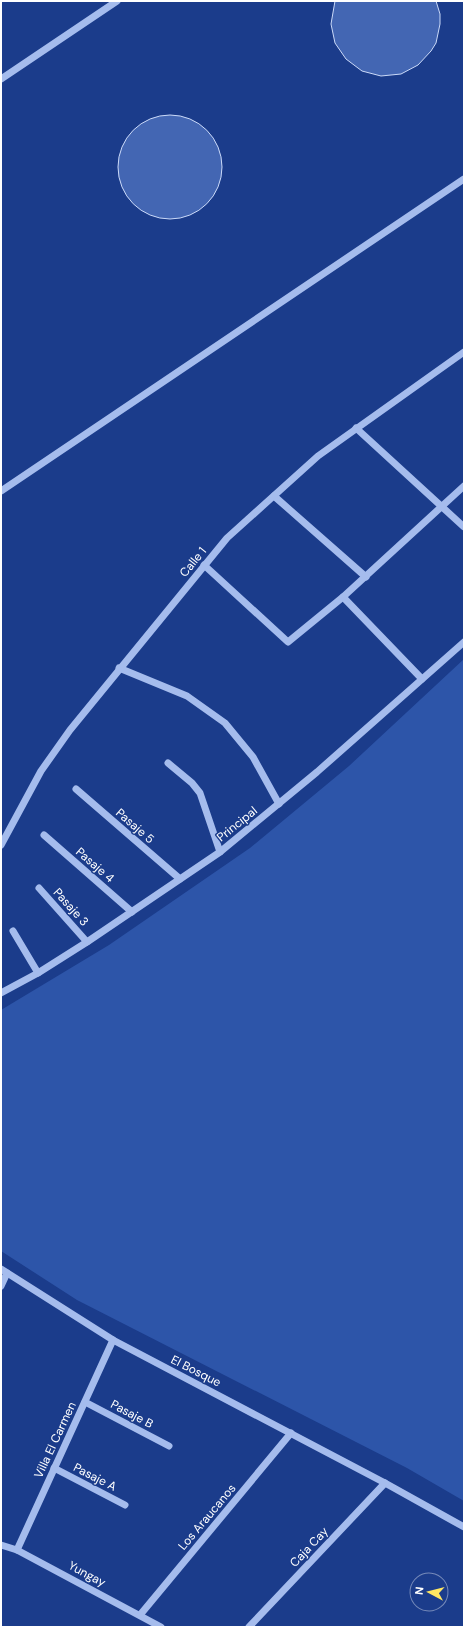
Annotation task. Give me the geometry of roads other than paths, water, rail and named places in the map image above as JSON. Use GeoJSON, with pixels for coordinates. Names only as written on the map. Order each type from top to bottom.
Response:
{"type":"FeatureCollection","features":[{"type":"Feature","properties":{"kind":"street"},"geometry":{"type":"LineString","coordinates":[[1,79],[117,1]]}},
{"type":"Feature","properties":{"kind":"street"},"geometry":{"type":"LineString","coordinates":[[1,491],[464,179]]}},
{"type":"Feature","properties":{"kind":"street","name":"Calle 1"},"geometry":{"type":"LineString","coordinates":[[1,845],[41,771],[70,730],[119,668],[227,538],[318,456],[464,352]]}},
{"type":"Feature","properties":{"kind":"street"},"geometry":{"type":"LineString","coordinates":[[356,428],[441,508],[464,527]]}},
{"type":"Feature","properties":{"kind":"street"},"geometry":{"type":"LineString","coordinates":[[204,565],[288,642],[343,597],[464,486]]}},
{"type":"Feature","properties":{"kind":"street"},"geometry":{"type":"LineString","coordinates":[[274,496],[366,576]]}},
{"type":"Feature","properties":{"kind":"street"},"geometry":{"type":"LineString","coordinates":[[343,597],[422,679]]}},
{"type":"Feature","properties":{"kind":"street","name":"Principal"},"geometry":{"type":"LineString","coordinates":[[1,993],[87,942],[220,852],[317,772],[464,642]]}},
{"type":"Feature","properties":{"kind":"street"},"geometry":{"type":"LineString","coordinates":[[119,668],[187,696],[224,723],[253,757],[279,804]]}},
{"type":"Feature","properties":{"kind":"street"},"geometry":{"type":"LineString","coordinates":[[168,763],[192,783],[200,794],[220,852]]}},
{"type":"Feature","properties":{"kind":"street","name":"Pasaje 5"},"geometry":{"type":"LineString","coordinates":[[76,789],[180,879]]}},
{"type":"Feature","properties":{"kind":"street","name":"Pasaje 4"},"geometry":{"type":"LineString","coordinates":[[44,835],[132,912]]}},
{"type":"Feature","properties":{"kind":"street","name":"Pasaje 3"},"geometry":{"type":"LineString","coordinates":[[39,888],[87,942]]}},
{"type":"Feature","properties":{"kind":"street"},"geometry":{"type":"LineString","coordinates":[[13,930],[38,972]]}},
{"type":"Feature","properties":{"kind":"street"},"geometry":{"type":"LineString","coordinates":[[1,1286],[4,1271]]}},
{"type":"Feature","properties":{"kind":"street","name":"El Bosque"},"geometry":{"type":"LineString","coordinates":[[4,1271],[113,1340],[385,1483],[464,1527]]}},
{"type":"Feature","properties":{"kind":"street","name":"Villa El Carmen"},"geometry":{"type":"LineString","coordinates":[[17,1550],[113,1340]]}},
{"type":"Feature","properties":{"kind":"street","name":"Pasaje B"},"geometry":{"type":"LineString","coordinates":[[85,1402],[169,1446]]}},
{"type":"Feature","properties":{"kind":"street","name":"Los Araucanos"},"geometry":{"type":"LineString","coordinates":[[140,1615],[291,1433]]}},
{"type":"Feature","properties":{"kind":"street","name":"Pasaje A"},"geometry":{"type":"LineString","coordinates":[[54,1468],[125,1505]]}},
{"type":"Feature","properties":{"kind":"street","name":"Caja Cay"},"geometry":{"type":"LineString","coordinates":[[249,1627],[385,1483]]}},
{"type":"Feature","properties":{"kind":"street","name":"Yungay"},"geometry":{"type":"LineString","coordinates":[[1,1545],[17,1550],[161,1627]]}}]}
